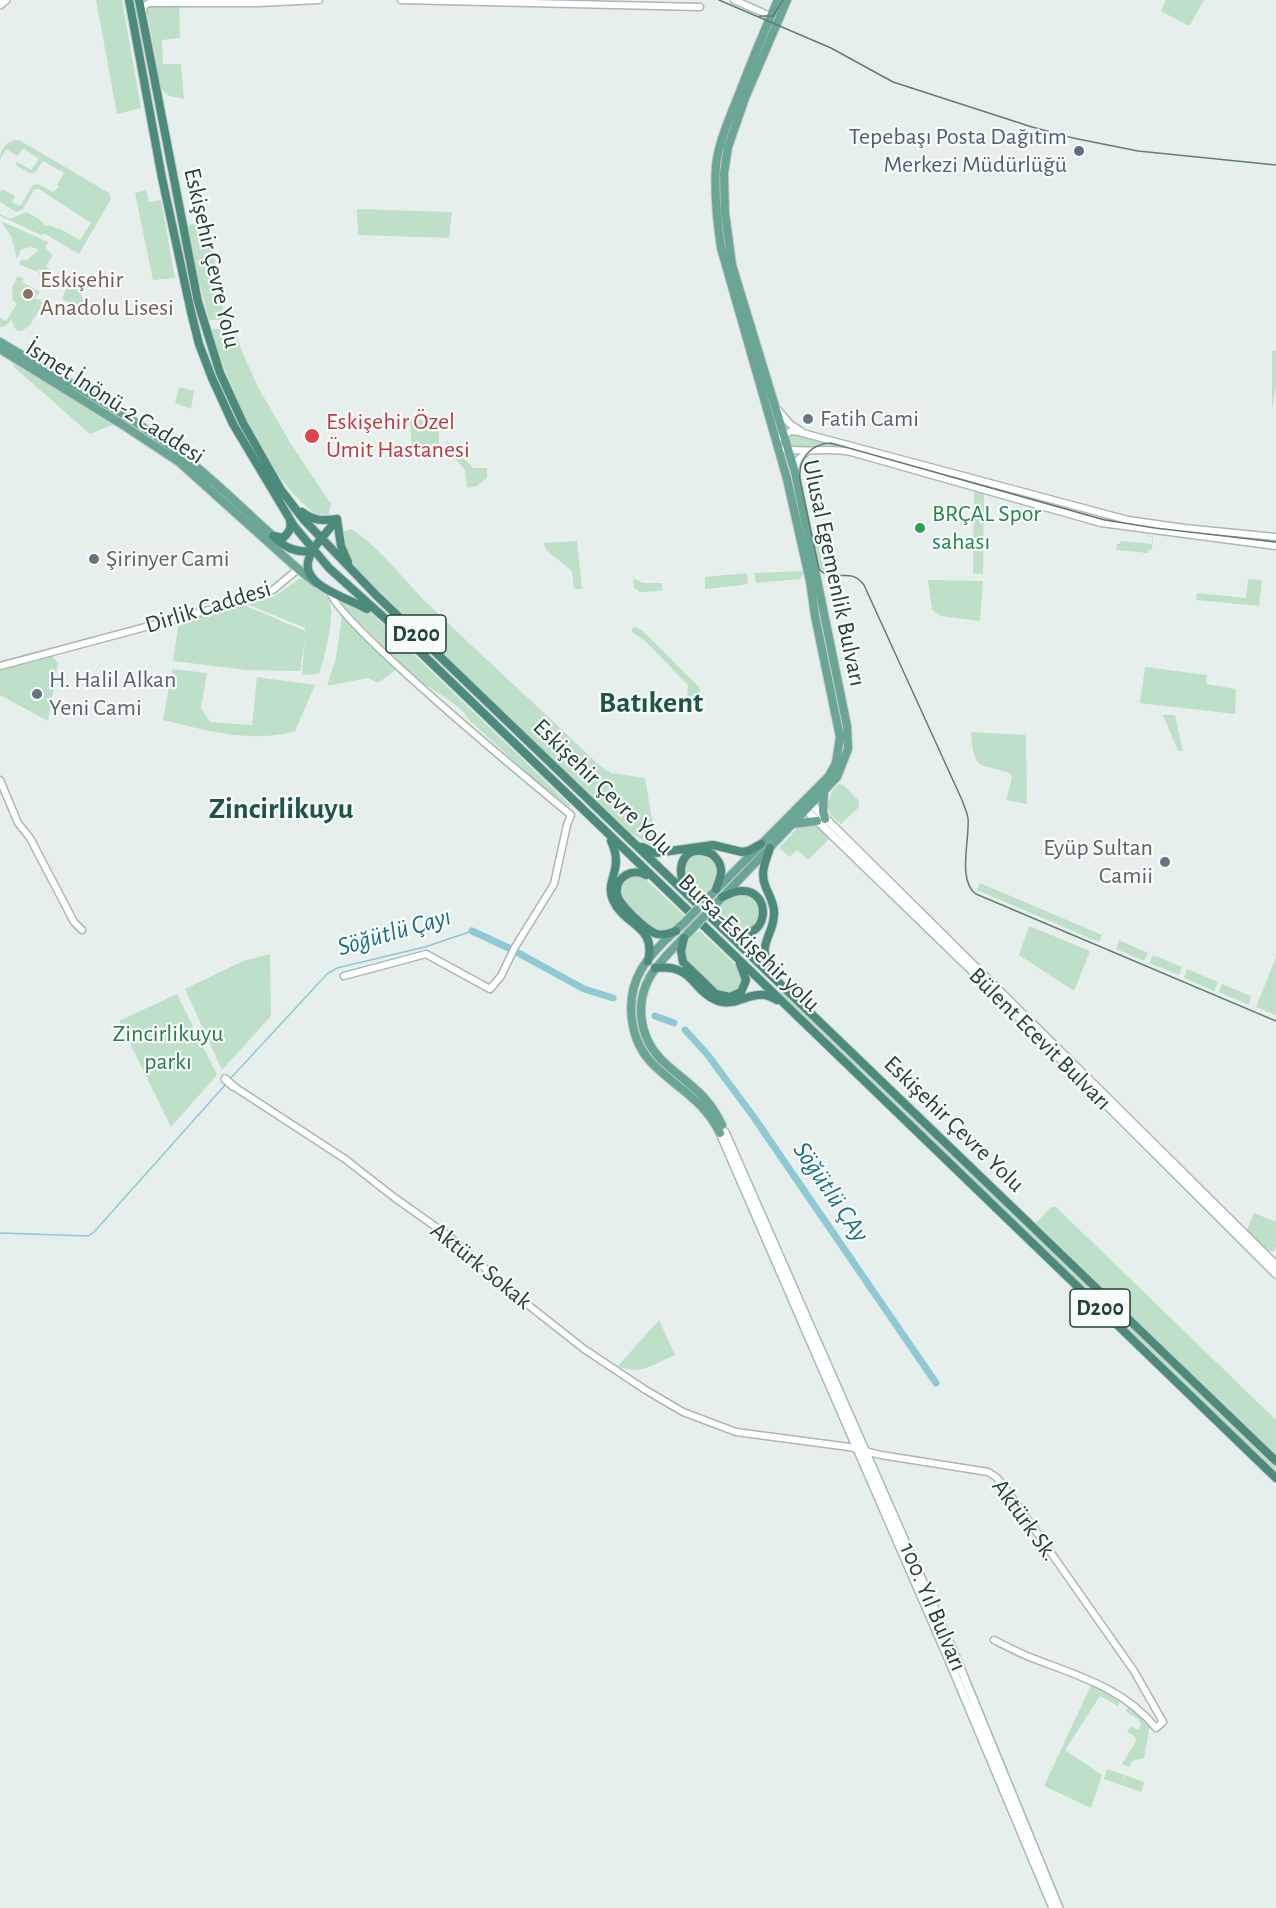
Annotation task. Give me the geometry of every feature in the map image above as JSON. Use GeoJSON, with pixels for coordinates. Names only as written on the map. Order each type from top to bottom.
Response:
{"type":"FeatureCollection","features":[{"type":"Feature","properties":{"kind":"highway","name":"Eskişehir Çevre Yolu"},"geometry":{"type":"LineString","coordinates":[[129,0],[175,238],[199,344],[233,424],[290,519],[313,551]]}},
{"type":"Feature","properties":{"kind":"highway","name":"Eskişehir Çevre Yolu"},"geometry":{"type":"LineString","coordinates":[[139,0],[176,195],[204,326],[220,373],[239,415],[285,496],[353,572],[615,827],[725,930],[1276,1461]]}},
{"type":"Feature","properties":{"kind":"highway"},"geometry":{"type":"LineString","coordinates":[[285,496],[300,511],[314,520],[337,519]]}},
{"type":"Feature","properties":{"kind":"highway"},"geometry":{"type":"LineString","coordinates":[[273,536],[282,538],[287,534],[290,529],[290,519]]}},
{"type":"Feature","properties":{"kind":"highway"},"geometry":{"type":"LineString","coordinates":[[337,519],[313,551],[308,561],[309,572],[316,583],[361,605],[389,622]]}},
{"type":"Feature","properties":{"kind":"highway"},"geometry":{"type":"LineString","coordinates":[[337,519],[341,546],[353,572]]}},
{"type":"Feature","properties":{"kind":"highway"},"geometry":{"type":"LineString","coordinates":[[273,536],[288,548],[304,552],[313,551]]}},
{"type":"Feature","properties":{"kind":"highway","name":"Bursa-Eskişehir yolu"},"geometry":{"type":"LineString","coordinates":[[313,551],[925,1138]]}},
{"type":"Feature","properties":{"kind":"highway"},"geometry":{"type":"LineString","coordinates":[[615,827],[648,851],[656,853],[705,845],[748,851],[761,844]]}},
{"type":"Feature","properties":{"kind":"highway"},"geometry":{"type":"LineString","coordinates":[[608,834],[617,856],[616,871],[610,888],[611,897],[615,906],[645,933],[650,946],[648,961]]}},
{"type":"Feature","properties":{"kind":"highway"},"geometry":{"type":"LineString","coordinates":[[770,848],[762,874],[774,915],[764,949],[768,966],[779,983]]}},
{"type":"Feature","properties":{"kind":"highway"},"geometry":{"type":"LineString","coordinates":[[690,897],[681,880],[680,870],[686,857],[694,852],[708,852],[718,860],[722,874],[716,889]]}},
{"type":"Feature","properties":{"kind":"highway"},"geometry":{"type":"LineString","coordinates":[[658,883],[638,872],[628,873],[619,882],[617,894],[648,930],[660,935],[676,930]]}},
{"type":"Feature","properties":{"kind":"highway"},"geometry":{"type":"LineString","coordinates":[[722,897],[740,891],[750,892],[757,897],[764,911],[759,927],[750,933],[742,935],[725,930]]}},
{"type":"Feature","properties":{"kind":"highway"},"geometry":{"type":"LineString","coordinates":[[684,938],[681,951],[683,962],[722,997],[738,994],[745,985],[745,975],[734,955]]}},
{"type":"Feature","properties":{"kind":"highway"},"geometry":{"type":"LineString","coordinates":[[655,968],[665,967],[682,971],[718,1001],[726,1003],[765,995],[783,1002]]}},
{"type":"Feature","properties":{"kind":"highway","name":"Eskişehir Çevre Yolu"},"geometry":{"type":"LineString","coordinates":[[925,1138],[1276,1478]]}},
{"type":"Feature","properties":{"kind":"main road"},"geometry":{"type":"LineString","coordinates":[[0,5],[6,0]]}},
{"type":"Feature","properties":{"kind":"main road","name":"Ulusal Egemenlik Bulvarı"},"geometry":{"type":"LineString","coordinates":[[723,1132],[713,1107],[696,1088],[653,1051],[646,1037],[640,1009],[642,994],[655,968],[792,824],[829,776],[836,763],[840,737],[774,406],[732,265],[726,225],[724,173],[728,147],[774,18],[778,0]]}},
{"type":"Feature","properties":{"kind":"main road","name":"Ulusal Egemenlik Bulvarı"},"geometry":{"type":"LineString","coordinates":[[723,1132],[692,1095],[649,1060],[639,1044],[632,1025],[632,997],[641,970],[676,930],[761,844],[824,791],[837,777],[845,759],[848,739],[795,472],[781,443],[721,248],[716,184],[717,162],[731,115],[774,18],[787,0]]}},
{"type":"Feature","properties":{"kind":"main road","name":"İsmet İnönü-2 Caddesi"},"geometry":{"type":"LineString","coordinates":[[0,342],[129,419],[184,457],[273,536]]}},
{"type":"Feature","properties":{"kind":"main road","name":"İsmet İnönü-2 Caddesi"},"geometry":{"type":"LineString","coordinates":[[0,349],[179,462],[298,570],[316,583]]}},
{"type":"Feature","properties":{"kind":"main road"},"geometry":{"type":"LineString","coordinates":[[792,824],[821,820],[824,791]]}},
{"type":"Feature","properties":{"kind":"main road","name":"Bülent Ecevit Bulvarı"},"geometry":{"type":"LineString","coordinates":[[806,804],[1276,1274]]}},
{"type":"Feature","properties":{"kind":"main road","name":"Bülent Ecevit Bulvarı"},"geometry":{"type":"LineString","coordinates":[[821,820],[1000,990],[1276,1265]]}},
{"type":"Feature","properties":{"kind":"main road"},"geometry":{"type":"LineString","coordinates":[[225,1079],[232,1086]]}},
{"type":"Feature","properties":{"kind":"main road","name":"100. Yıl Bulvarı"},"geometry":{"type":"LineString","coordinates":[[723,1132],[796,1311],[957,1661],[1040,1869],[1053,1908]]}},
{"type":"Feature","properties":{"kind":"main road","name":"100. Yıl Bulvarı"},"geometry":{"type":"LineString","coordinates":[[1040,1869],[1059,1908]]}},
{"type":"Feature","properties":{"kind":"street"},"geometry":{"type":"LineString","coordinates":[[142,17],[146,4],[166,1],[258,3],[319,0]]}},
{"type":"Feature","properties":{"kind":"street"},"geometry":{"type":"LineString","coordinates":[[401,0],[700,6]]}},
{"type":"Feature","properties":{"kind":"street"},"geometry":{"type":"LineString","coordinates":[[734,0],[774,18]]}},
{"type":"Feature","properties":{"kind":"street"},"geometry":{"type":"LineString","coordinates":[[774,406],[790,424],[807,434]]}},
{"type":"Feature","properties":{"kind":"street"},"geometry":{"type":"LineString","coordinates":[[1276,537],[1184,528],[1119,518],[807,434],[791,432],[781,443],[807,451],[823,449],[851,452],[1101,523],[1199,538],[1276,546]]}},
{"type":"Feature","properties":{"kind":"street"},"geometry":{"type":"LineString","coordinates":[[795,472],[798,460],[807,451]]}},
{"type":"Feature","properties":{"kind":"street","name":"Dirlik Caddesi"},"geometry":{"type":"LineString","coordinates":[[0,666],[235,603],[273,590],[298,570]]}},
{"type":"Feature","properties":{"kind":"street"},"geometry":{"type":"LineString","coordinates":[[330,591],[340,609],[396,664],[571,815],[554,884],[501,976],[490,989],[426,954],[344,976]]}},
{"type":"Feature","properties":{"kind":"street"},"geometry":{"type":"LineString","coordinates":[[0,780],[18,823],[30,838],[74,922],[82,930]]}},
{"type":"Feature","properties":{"kind":"street","name":"Aktürk Sokak"},"geometry":{"type":"LineString","coordinates":[[232,1086],[345,1159],[394,1198],[450,1237],[508,1289],[584,1349],[683,1412],[736,1432]]}},
{"type":"Feature","properties":{"kind":"street","name":"Aktürk Sk."},"geometry":{"type":"LineString","coordinates":[[736,1432],[849,1447],[861,1451],[976,1469],[996,1477],[1134,1671],[1163,1722],[1156,1728],[1135,1707],[1092,1680],[1030,1657],[993,1640]]}},
{"type":"Feature","properties":{"kind":"green space"},"geometry":{"type":"Polygon","coordinates":[[[96,0],[122,0],[141,108],[117,114],[96,0]]]}},
{"type":"Feature","properties":{"kind":"green space"},"geometry":{"type":"Polygon","coordinates":[[[1166,0],[1204,0],[1190,25],[1187,25],[1161,11],[1166,0]]]}},
{"type":"Feature","properties":{"kind":"green space"},"geometry":{"type":"Polygon","coordinates":[[[179,4],[180,38],[162,40],[163,64],[181,64],[184,99],[169,96],[161,89],[146,5],[179,4]]]}},
{"type":"Feature","properties":{"kind":"green space"},"geometry":{"type":"Polygon","coordinates":[[[19,140],[109,193],[111,199],[79,254],[45,234],[41,235],[0,216],[0,214],[10,219],[27,212],[45,226],[58,228],[80,240],[91,223],[39,189],[34,190],[23,209],[16,212],[0,202],[2,189],[15,196],[12,202],[20,206],[33,185],[38,184],[53,192],[59,187],[57,185],[64,173],[43,161],[35,173],[29,173],[16,165],[17,162],[31,170],[39,159],[23,148],[18,156],[6,149],[0,160],[4,147],[19,140]]]}},
{"type":"Feature","properties":{"kind":"green space"},"geometry":{"type":"Polygon","coordinates":[[[146,190],[149,202],[161,200],[175,278],[153,280],[135,193],[146,190]]]}},
{"type":"Feature","properties":{"kind":"green space"},"geometry":{"type":"Polygon","coordinates":[[[357,209],[452,212],[449,238],[358,235],[357,209]]]}},
{"type":"Feature","properties":{"kind":"green space"},"geometry":{"type":"Polygon","coordinates":[[[1,221],[48,242],[45,248],[53,255],[46,266],[51,270],[49,277],[39,274],[40,268],[37,272],[19,264],[22,259],[26,261],[39,250],[32,247],[23,249],[17,259],[11,236],[1,221]]]}},
{"type":"Feature","properties":{"kind":"green space"},"geometry":{"type":"Polygon","coordinates":[[[208,222],[225,320],[209,320],[194,262],[188,225],[208,222]]]}},
{"type":"Feature","properties":{"kind":"green space"},"geometry":{"type":"Polygon","coordinates":[[[18,276],[24,279],[22,282],[40,292],[34,299],[40,300],[43,304],[30,325],[22,331],[16,330],[11,320],[5,326],[0,327],[0,318],[6,321],[17,304],[13,301],[12,287],[18,276]]]}},
{"type":"Feature","properties":{"kind":"green space"},"geometry":{"type":"Polygon","coordinates":[[[71,277],[91,312],[62,299],[71,277]]]}},
{"type":"Feature","properties":{"kind":"green space"},"geometry":{"type":"Polygon","coordinates":[[[233,326],[259,389],[291,444],[331,504],[329,515],[316,514],[297,497],[280,477],[251,430],[228,379],[210,330],[233,326]]]}},
{"type":"Feature","properties":{"kind":"green space"},"geometry":{"type":"Polygon","coordinates":[[[1272,350],[1276,351],[1276,385],[1272,410],[1272,350]]]}},
{"type":"Feature","properties":{"kind":"green space"},"geometry":{"type":"Polygon","coordinates":[[[12,360],[116,423],[90,434],[14,367],[12,360]]]}},
{"type":"Feature","properties":{"kind":"green space"},"geometry":{"type":"Polygon","coordinates":[[[179,387],[194,391],[191,409],[175,403],[179,387]]]}},
{"type":"Feature","properties":{"kind":"green space"},"geometry":{"type":"Polygon","coordinates":[[[412,418],[439,424],[439,450],[412,450],[410,421],[412,418]]]}},
{"type":"Feature","properties":{"kind":"green space"},"geometry":{"type":"Polygon","coordinates":[[[790,432],[835,443],[790,448],[786,434],[790,432]]]}},
{"type":"Feature","properties":{"kind":"green space"},"geometry":{"type":"Polygon","coordinates":[[[447,441],[473,468],[487,468],[487,478],[477,486],[467,488],[465,470],[446,449],[447,441]]]}},
{"type":"Feature","properties":{"kind":"green space"},"geometry":{"type":"Polygon","coordinates":[[[974,492],[984,494],[983,574],[973,574],[974,492]]]}},
{"type":"Feature","properties":{"kind":"green space"},"geometry":{"type":"Polygon","coordinates":[[[350,529],[370,543],[429,605],[599,765],[611,773],[645,778],[655,837],[653,847],[629,832],[359,572],[349,559],[343,532],[350,529]]]}},
{"type":"Feature","properties":{"kind":"green space"},"geometry":{"type":"Polygon","coordinates":[[[1145,535],[1153,536],[1152,550],[1145,549],[1149,550],[1148,553],[1116,550],[1120,541],[1152,544],[1152,537],[1145,535]]]}},
{"type":"Feature","properties":{"kind":"green space"},"geometry":{"type":"Polygon","coordinates":[[[577,541],[582,589],[574,589],[572,571],[546,550],[544,543],[577,541]]]}},
{"type":"Feature","properties":{"kind":"green space"},"geometry":{"type":"Polygon","coordinates":[[[824,542],[830,574],[819,568],[814,544],[824,542]]]}},
{"type":"Feature","properties":{"kind":"green space"},"geometry":{"type":"Polygon","coordinates":[[[803,571],[800,579],[756,583],[754,573],[803,571]]]}},
{"type":"Feature","properties":{"kind":"green space"},"geometry":{"type":"Polygon","coordinates":[[[747,573],[748,583],[743,585],[705,589],[705,577],[747,573]]]}},
{"type":"Feature","properties":{"kind":"green space"},"geometry":{"type":"Polygon","coordinates":[[[633,578],[643,583],[662,583],[662,591],[640,592],[634,588],[633,578]]]}},
{"type":"Feature","properties":{"kind":"green space"},"geometry":{"type":"Polygon","coordinates":[[[299,579],[304,579],[324,593],[331,606],[329,637],[319,674],[302,675],[305,639],[300,671],[247,670],[173,661],[179,620],[244,605],[305,631],[305,628],[247,604],[273,597],[299,579]]]}},
{"type":"Feature","properties":{"kind":"green space"},"geometry":{"type":"Polygon","coordinates":[[[1248,579],[1262,580],[1259,606],[1196,600],[1197,593],[1246,598],[1248,579]]]}},
{"type":"Feature","properties":{"kind":"green space"},"geometry":{"type":"Polygon","coordinates":[[[928,580],[983,581],[980,621],[941,616],[932,610],[928,580]]]}},
{"type":"Feature","properties":{"kind":"green space"},"geometry":{"type":"Polygon","coordinates":[[[341,600],[366,610],[375,617],[571,806],[569,807],[528,774],[467,718],[466,714],[397,661],[339,602],[341,600]]]}},
{"type":"Feature","properties":{"kind":"green space"},"geometry":{"type":"Polygon","coordinates":[[[342,615],[398,668],[378,683],[368,678],[327,686],[336,658],[342,615]]]}},
{"type":"Feature","properties":{"kind":"green space"},"geometry":{"type":"Polygon","coordinates":[[[633,626],[643,631],[697,685],[700,689],[700,696],[687,697],[688,685],[644,640],[632,632],[633,626]]]}},
{"type":"Feature","properties":{"kind":"green space"},"geometry":{"type":"Polygon","coordinates":[[[52,656],[58,663],[48,721],[0,695],[0,670],[52,656]]]}},
{"type":"Feature","properties":{"kind":"green space"},"geometry":{"type":"Polygon","coordinates":[[[1145,667],[1207,675],[1206,684],[1236,689],[1235,714],[1140,703],[1145,667]]]}},
{"type":"Feature","properties":{"kind":"green space"},"geometry":{"type":"Polygon","coordinates":[[[172,669],[207,673],[201,708],[210,722],[252,725],[257,677],[315,685],[295,731],[278,735],[245,736],[163,720],[172,669]]]}},
{"type":"Feature","properties":{"kind":"green space"},"geometry":{"type":"Polygon","coordinates":[[[1163,715],[1175,715],[1183,751],[1178,751],[1163,715]]]}},
{"type":"Feature","properties":{"kind":"green space"},"geometry":{"type":"Polygon","coordinates":[[[971,732],[1026,735],[1027,804],[1006,800],[1012,778],[1009,773],[979,764],[974,754],[971,732]]]}},
{"type":"Feature","properties":{"kind":"green space"},"geometry":{"type":"Polygon","coordinates":[[[839,784],[843,785],[859,801],[859,807],[841,824],[831,815],[827,807],[832,791],[839,784]]]}},
{"type":"Feature","properties":{"kind":"green space"},"geometry":{"type":"Polygon","coordinates":[[[800,825],[818,826],[830,838],[808,860],[797,850],[790,857],[779,848],[800,825]]]}},
{"type":"Feature","properties":{"kind":"green space"},"geometry":{"type":"Polygon","coordinates":[[[698,854],[712,859],[720,872],[712,886],[700,898],[683,874],[685,863],[689,858],[698,854]]]}},
{"type":"Feature","properties":{"kind":"green space"},"geometry":{"type":"Polygon","coordinates":[[[629,876],[642,876],[684,915],[667,930],[652,929],[621,897],[621,883],[629,876]]]}},
{"type":"Feature","properties":{"kind":"green space"},"geometry":{"type":"Polygon","coordinates":[[[980,883],[1102,935],[1099,942],[977,890],[980,883]]]}},
{"type":"Feature","properties":{"kind":"green space"},"geometry":{"type":"Polygon","coordinates":[[[735,894],[750,895],[760,905],[760,920],[749,931],[734,929],[715,912],[724,901],[735,894]]]}},
{"type":"Feature","properties":{"kind":"green space"},"geometry":{"type":"Polygon","coordinates":[[[1029,926],[1090,951],[1074,991],[1019,955],[1029,926]]]}},
{"type":"Feature","properties":{"kind":"green space"},"geometry":{"type":"Polygon","coordinates":[[[700,931],[739,968],[743,981],[736,992],[729,994],[714,987],[685,958],[683,948],[693,934],[700,931]]]}},
{"type":"Feature","properties":{"kind":"green space"},"geometry":{"type":"Polygon","coordinates":[[[1119,940],[1148,953],[1144,961],[1116,949],[1119,940]]]}},
{"type":"Feature","properties":{"kind":"green space","name":"Zincirlikuyu parkı"},"geometry":{"type":"Polygon","coordinates":[[[270,954],[271,1016],[222,1070],[185,989],[243,961],[270,954]]]}},
{"type":"Feature","properties":{"kind":"green space"},"geometry":{"type":"Polygon","coordinates":[[[1153,955],[1182,967],[1179,975],[1149,963],[1153,955]]]}},
{"type":"Feature","properties":{"kind":"green space"},"geometry":{"type":"Polygon","coordinates":[[[1276,957],[1276,1015],[1256,1007],[1276,957]]]}},
{"type":"Feature","properties":{"kind":"green space"},"geometry":{"type":"Polygon","coordinates":[[[1187,969],[1218,982],[1214,991],[1184,978],[1187,969]]]}},
{"type":"Feature","properties":{"kind":"green space"},"geometry":{"type":"Polygon","coordinates":[[[1222,984],[1251,996],[1249,1005],[1219,992],[1222,984]]]}},
{"type":"Feature","properties":{"kind":"green space"},"geometry":{"type":"Polygon","coordinates":[[[779,989],[1276,1466],[1276,1473],[778,993],[779,989]]]}},
{"type":"Feature","properties":{"kind":"green space","name":"Zincirlikuyu parkı"},"geometry":{"type":"Polygon","coordinates":[[[177,994],[217,1075],[171,1127],[119,1021],[177,994]]]}},
{"type":"Feature","properties":{"kind":"green space"},"geometry":{"type":"Polygon","coordinates":[[[1051,1207],[1056,1207],[1276,1420],[1276,1454],[1036,1223],[1051,1207]]]}},
{"type":"Feature","properties":{"kind":"green space"},"geometry":{"type":"Polygon","coordinates":[[[1254,1213],[1276,1222],[1274,1251],[1269,1251],[1247,1230],[1254,1213]]]}},
{"type":"Feature","properties":{"kind":"green space"},"geometry":{"type":"Polygon","coordinates":[[[659,1320],[675,1355],[641,1369],[626,1369],[618,1366],[659,1320]]]}},
{"type":"Feature","properties":{"kind":"green space"},"geometry":{"type":"Polygon","coordinates":[[[1092,1683],[1120,1702],[1118,1706],[1100,1696],[1065,1750],[1102,1775],[1091,1808],[1044,1786],[1092,1683]]]}},
{"type":"Feature","properties":{"kind":"green space"},"geometry":{"type":"Polygon","coordinates":[[[1129,1706],[1150,1724],[1144,1758],[1132,1761],[1130,1767],[1122,1764],[1136,1741],[1134,1736],[1127,1732],[1131,1726],[1138,1730],[1141,1725],[1138,1719],[1125,1711],[1129,1706]]]}},
{"type":"Feature","properties":{"kind":"green space"},"geometry":{"type":"Polygon","coordinates":[[[1107,1769],[1124,1775],[1122,1784],[1125,1775],[1144,1782],[1141,1792],[1104,1779],[1107,1769]]]}},
{"type":"Feature","properties":{"kind":"waterway","name":"Söğütlü Çayı"},"geometry":{"type":"LineString","coordinates":[[229,1080],[327,974],[337,968],[425,947],[472,931]]}},
{"type":"Feature","properties":{"kind":"waterway","name":"Söğütlü Çayı"},"geometry":{"type":"LineString","coordinates":[[472,931],[511,949],[584,989],[613,998]]}},
{"type":"Feature","properties":{"kind":"waterway","name":"Söğütlü ÇAy"},"geometry":{"type":"LineString","coordinates":[[655,1016],[674,1023]]}},
{"type":"Feature","properties":{"kind":"waterway","name":"Söğütlü ÇAy"},"geometry":{"type":"LineString","coordinates":[[685,1030],[707,1054],[753,1116],[936,1383]]}},
{"type":"Feature","properties":{"kind":"waterway","name":"Söğütlü Çayı"},"geometry":{"type":"LineString","coordinates":[[0,1233],[88,1236],[226,1084]]}},
{"type":"Feature","properties":{"kind":"tram line"},"geometry":{"type":"LineString","coordinates":[[719,0],[831,48],[893,82],[1032,127],[1138,151],[1276,165]]}},
{"type":"Feature","properties":{"kind":"tram line"},"geometry":{"type":"LineString","coordinates":[[760,16],[773,16],[783,0]]}},
{"type":"Feature","properties":{"kind":"tram line"},"geometry":{"type":"LineString","coordinates":[[1276,542],[1105,520],[831,443],[811,450],[806,454],[801,466],[800,480],[819,569],[830,575],[853,576],[864,585],[962,800],[968,818],[966,870],[970,888],[976,894],[1276,1021]]}},
{"type":"Feature","properties":{"kind":"place","name":"Tepebaşı Posta Dağıtım Merkezi Müdürlüğü"},"geometry":{"type":"Point","coordinates":[1079,151]}},
{"type":"Feature","properties":{"kind":"place","name":"Eskişehir Anadolu Lisesi"},"geometry":{"type":"Point","coordinates":[28,294]}},
{"type":"Feature","properties":{"kind":"place","name":"Fatih Cami"},"geometry":{"type":"Point","coordinates":[808,419]}},
{"type":"Feature","properties":{"kind":"place","name":"Eskişehir Özel Ümit Hastanesi"},"geometry":{"type":"Point","coordinates":[312,436]}},
{"type":"Feature","properties":{"kind":"place","name":"BRÇAL Spor sahası"},"geometry":{"type":"Point","coordinates":[920,528]}},
{"type":"Feature","properties":{"kind":"place","name":"Şirinyer Cami"},"geometry":{"type":"Point","coordinates":[94,559]}},
{"type":"Feature","properties":{"kind":"place","name":"H. Halil Alkan Yeni Cami"},"geometry":{"type":"Point","coordinates":[37,694]}},
{"type":"Feature","properties":{"kind":"place","name":"Eyüp Sultan Camii"},"geometry":{"type":"Point","coordinates":[1165,862]}},
{"type":"Feature","properties":{"kind":"district","name":"Batıkent"},"geometry":{"type":"Point","coordinates":[651,703]}},
{"type":"Feature","properties":{"kind":"district","name":"Zincirlikuyu"},"geometry":{"type":"Point","coordinates":[281,809]}}]}
